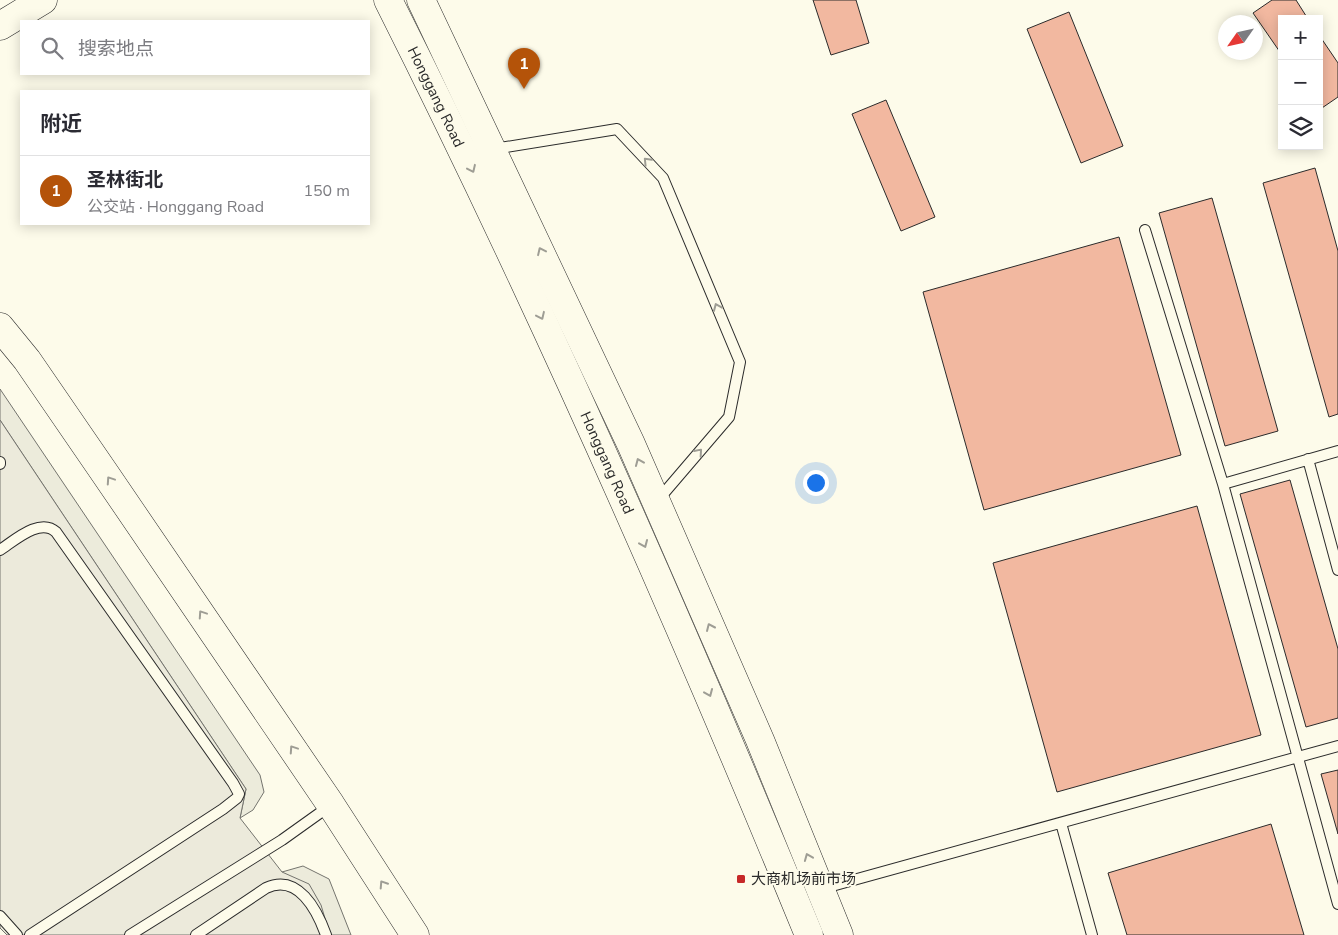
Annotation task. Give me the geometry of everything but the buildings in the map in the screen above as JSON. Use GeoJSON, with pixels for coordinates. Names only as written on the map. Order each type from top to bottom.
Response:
{"type":"FeatureCollection","features":[{"type":"Feature","properties":{"kind":"main road"},"geometry":{"type":"LineString","coordinates":[[0,26],[43,0]]}},
{"type":"Feature","properties":{"kind":"main road","name":"Honggang Road"},"geometry":{"type":"LineString","coordinates":[[388,0],[468,158],[604,451],[730,742],[809,935]]}},
{"type":"Feature","properties":{"kind":"main road","name":"Honggang Road"},"geometry":{"type":"LineString","coordinates":[[421,0],[494,149],[656,502],[760,740],[839,935]]}},
{"type":"Feature","properties":{"kind":"main road"},"geometry":{"type":"LineString","coordinates":[[0,328],[26,360],[106,475],[331,805],[415,935]]}},
{"type":"Feature","properties":{"kind":"lane"},"geometry":{"type":"LineString","coordinates":[[494,149],[616,129],[664,178],[740,362],[729,417],[656,502]]}},
{"type":"Feature","properties":{"kind":"lane"},"geometry":{"type":"LineString","coordinates":[[1145,230],[1223,484],[1338,904]]}},
{"type":"Feature","properties":{"kind":"lane"},"geometry":{"type":"LineString","coordinates":[[1223,484],[1338,450]]}},
{"type":"Feature","properties":{"kind":"lane"},"geometry":{"type":"LineString","coordinates":[[1308,459],[1338,570]]}},
{"type":"Feature","properties":{"kind":"lane"},"geometry":{"type":"LineString","coordinates":[[0,550],[28,532],[39,528],[48,527],[56,532],[239,794],[237,798],[223,809],[30,935]]}},
{"type":"Feature","properties":{"kind":"lane"},"geometry":{"type":"LineString","coordinates":[[820,889],[1338,746]]}},
{"type":"Feature","properties":{"kind":"lane"},"geometry":{"type":"LineString","coordinates":[[130,935],[282,840],[331,805]]}},
{"type":"Feature","properties":{"kind":"lane"},"geometry":{"type":"LineString","coordinates":[[1061,823],[1092,935]]}},
{"type":"Feature","properties":{"kind":"lane"},"geometry":{"type":"LineString","coordinates":[[196,935],[266,888],[275,884],[284,884],[293,887],[302,894],[314,909],[326,935]]}},
{"type":"Feature","properties":{"kind":"lane"},"geometry":{"type":"LineString","coordinates":[[0,916],[17,935]]}},
{"type":"Feature","properties":{"kind":"shaded area"},"geometry":{"type":"Polygon","coordinates":[[[0,389],[260,775],[264,792],[253,810],[240,818],[246,789],[0,420],[0,389]]]}},
{"type":"Feature","properties":{"kind":"shaded area"},"geometry":{"type":"Polygon","coordinates":[[[0,420],[246,789],[240,818],[282,872],[309,884],[321,905],[330,935],[7,935],[0,928],[0,420]]]}},
{"type":"Feature","properties":{"kind":"shaded area"},"geometry":{"type":"Polygon","coordinates":[[[303,866],[329,879],[351,935],[330,935],[282,872],[303,866]]]}},
{"type":"Feature","properties":{"kind":"place","name":"圣林街北"},"geometry":{"type":"Point","coordinates":[524,89]}},
{"type":"Feature","properties":{"kind":"place","name":"大商机场前市场"},"geometry":{"type":"Point","coordinates":[741,879]}}]}
